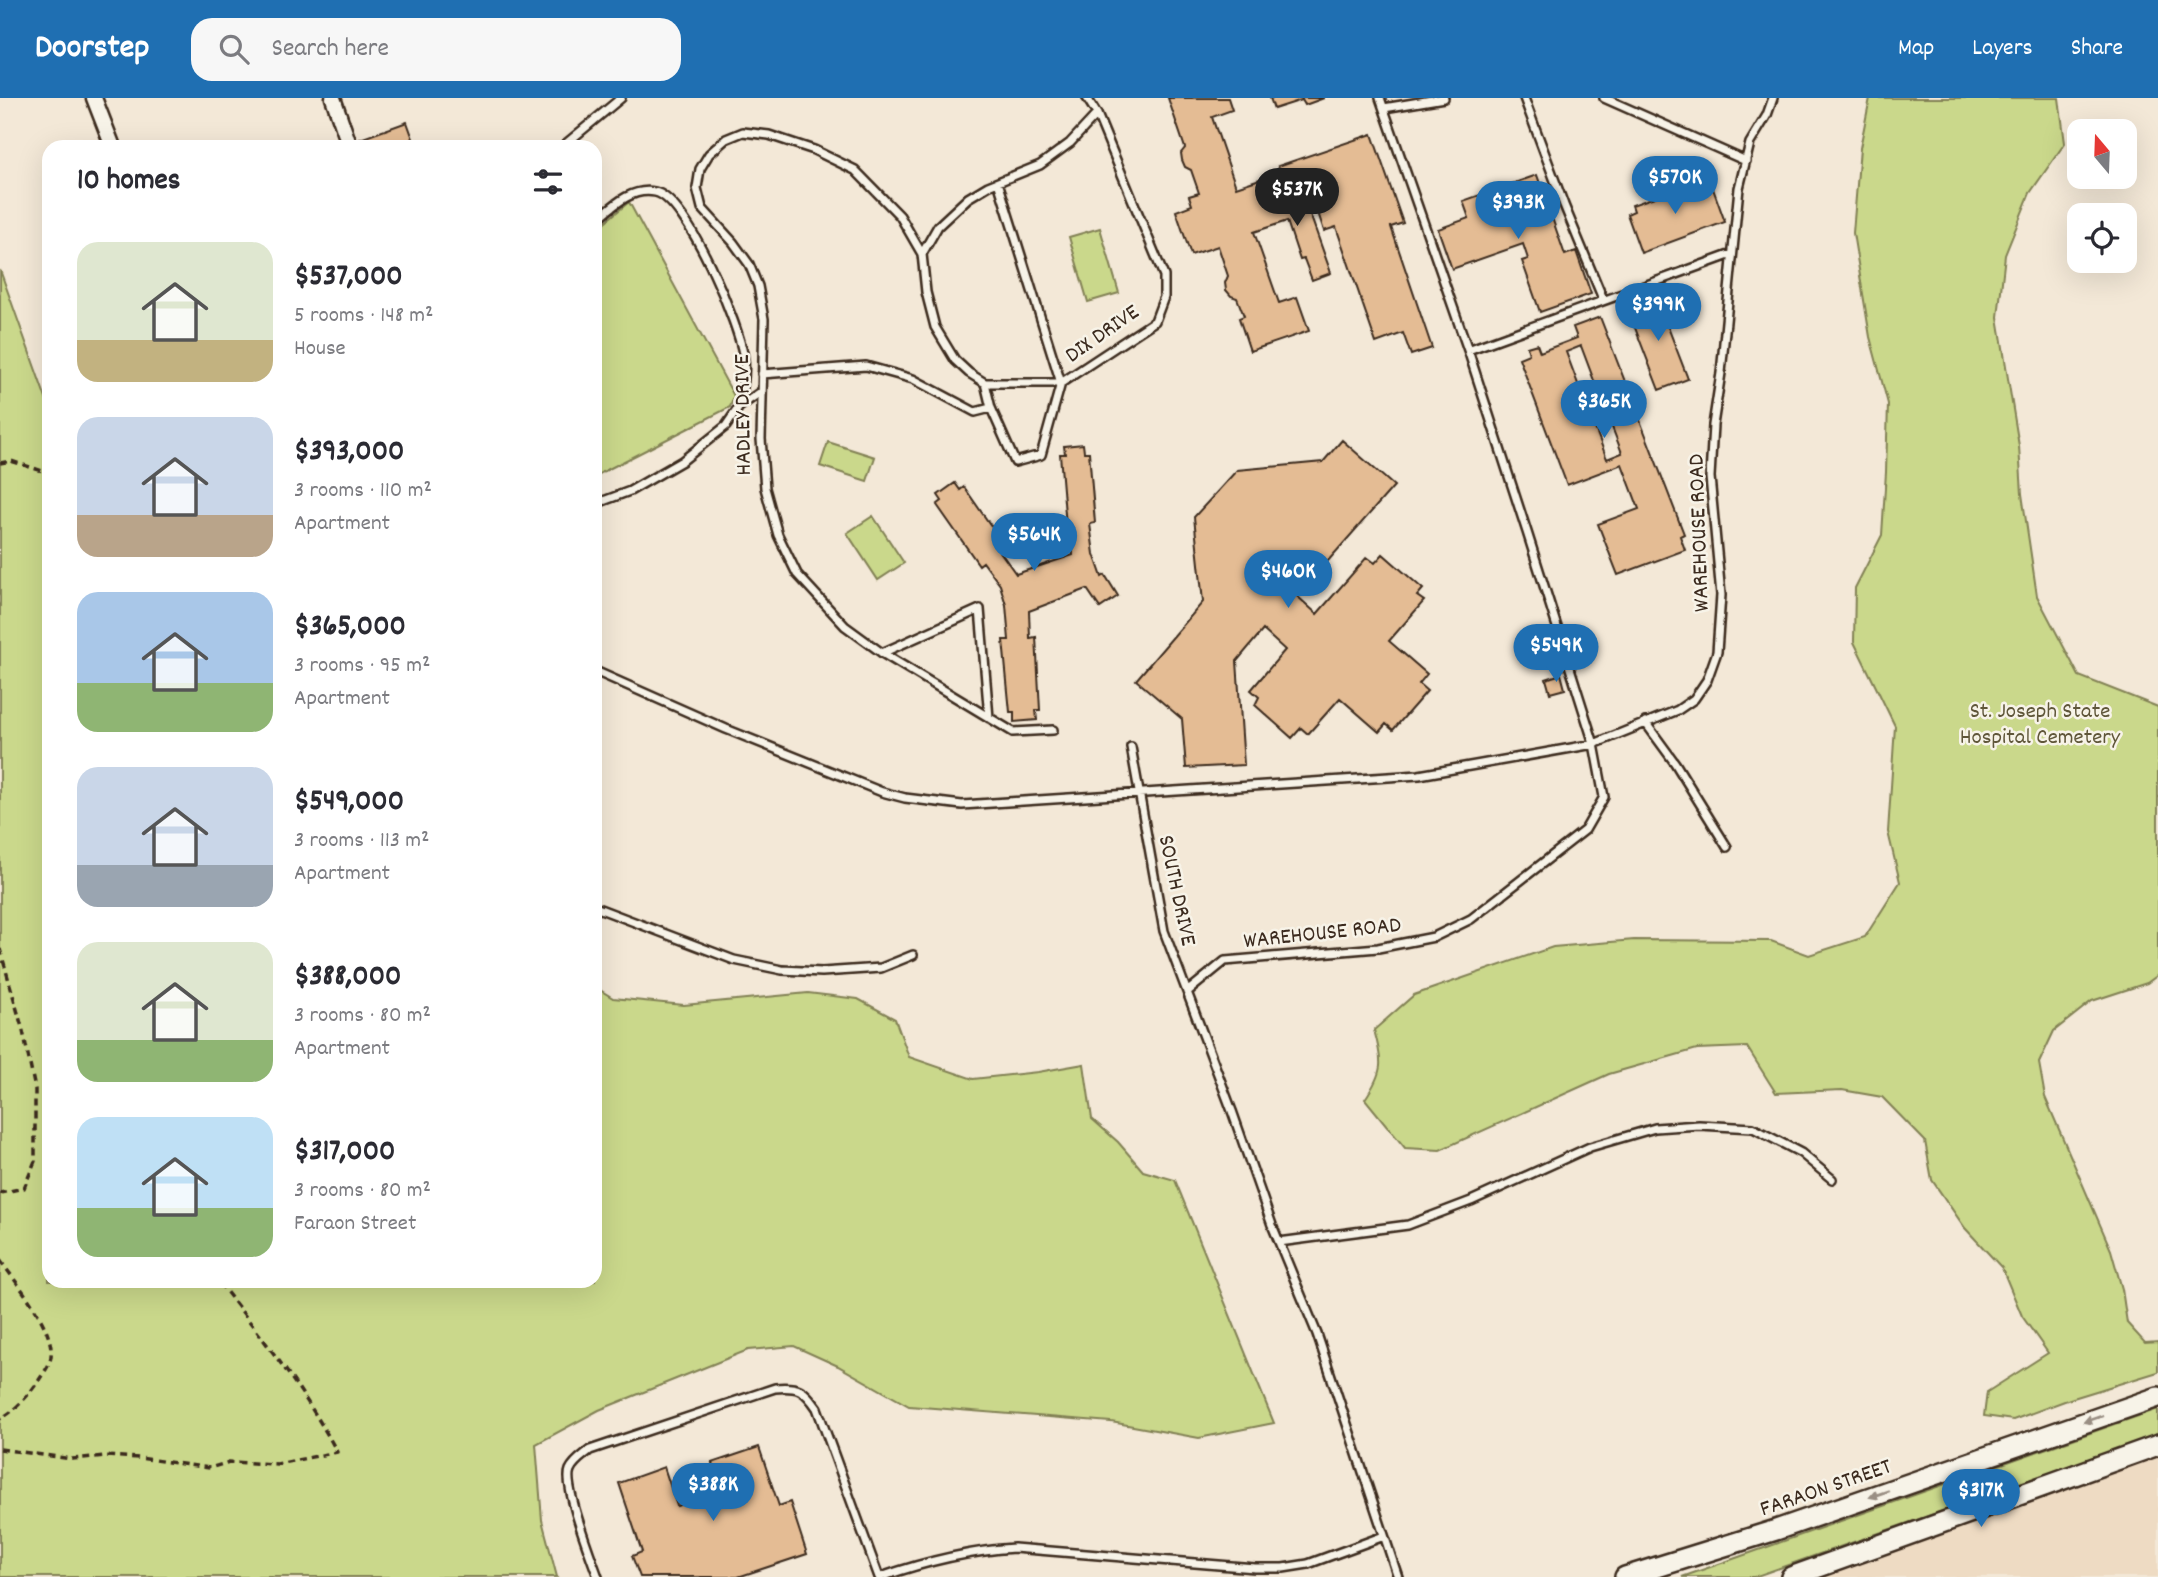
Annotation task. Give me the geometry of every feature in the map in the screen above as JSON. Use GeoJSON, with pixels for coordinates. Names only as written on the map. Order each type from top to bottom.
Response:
{"type":"FeatureCollection","features":[{"type":"Feature","properties":{"kind":"main road","name":"FARAON STREET"},"geometry":{"type":"LineString","coordinates":[[1625,1577],[1776,1530],[2158,1397]]}},
{"type":"Feature","properties":{"kind":"main road"},"geometry":{"type":"LineString","coordinates":[[1791,1577],[2158,1445]]}},
{"type":"Feature","properties":{"kind":"street"},"geometry":{"type":"LineString","coordinates":[[94,98],[110,140]]}},
{"type":"Feature","properties":{"kind":"street"},"geometry":{"type":"LineString","coordinates":[[333,98],[348,140]]}},
{"type":"Feature","properties":{"kind":"lane"},"geometry":{"type":"LineString","coordinates":[[570,140],[621,98]]}},
{"type":"Feature","properties":{"kind":"lane","name":"DIX DRIVE"},"geometry":{"type":"LineString","coordinates":[[985,383],[1061,383],[1155,321],[1164,297],[1164,276],[1097,114],[1087,98]]}},
{"type":"Feature","properties":{"kind":"lane"},"geometry":{"type":"LineString","coordinates":[[602,674],[726,729],[882,792],[905,798],[962,805],[1419,775],[1594,744],[1468,350],[1380,98]]}},
{"type":"Feature","properties":{"kind":"lane"},"geometry":{"type":"LineString","coordinates":[[1384,108],[1444,98]]}},
{"type":"Feature","properties":{"kind":"lane"},"geometry":{"type":"LineString","coordinates":[[1524,98],[1603,299]]}},
{"type":"Feature","properties":{"kind":"lane"},"geometry":{"type":"LineString","coordinates":[[1604,98],[1746,161]]}},
{"type":"Feature","properties":{"kind":"lane","name":"WAREHOUSE ROAD"},"geometry":{"type":"LineString","coordinates":[[1187,992],[1225,961],[1378,948],[1434,937],[1471,919],[1585,830],[1604,797],[1594,744],[1678,710],[1695,699],[1707,681],[1717,652],[1721,595],[1710,477],[1713,425],[1721,373],[1739,188],[1750,143],[1767,115],[1773,98]]}},
{"type":"Feature","properties":{"kind":"lane"},"geometry":{"type":"LineString","coordinates":[[999,182],[1061,383],[1041,455],[1015,462],[991,408],[985,383],[955,360],[935,327],[926,292],[922,254],[938,226],[968,198],[999,182],[1040,165],[1070,143],[1097,114]]}},
{"type":"Feature","properties":{"kind":"lane","name":"HADLEY DRIVE"},"geometry":{"type":"LineString","coordinates":[[922,254],[900,216],[855,170],[814,150],[769,135],[743,132],[726,139],[709,154],[700,169],[697,188],[702,208],[749,264],[758,286],[764,319],[761,439],[765,488],[778,535],[797,574],[845,626],[882,653],[1013,732],[1053,730]]}},
{"type":"Feature","properties":{"kind":"lane"},"geometry":{"type":"LineString","coordinates":[[602,216],[622,198],[640,192],[657,192],[671,202],[694,232],[740,340],[745,374],[739,407]]}},
{"type":"Feature","properties":{"kind":"lane"},"geometry":{"type":"LineString","coordinates":[[1468,350],[1732,254]]}},
{"type":"Feature","properties":{"kind":"lane"},"geometry":{"type":"LineString","coordinates":[[762,374],[866,366],[913,379],[975,412],[991,408]]}},
{"type":"Feature","properties":{"kind":"lane"},"geometry":{"type":"LineString","coordinates":[[602,501],[630,491],[682,461],[726,426],[739,407],[762,391]]}},
{"type":"Feature","properties":{"kind":"lane"},"geometry":{"type":"LineString","coordinates":[[882,653],[980,609],[989,718]]}},
{"type":"Feature","properties":{"kind":"lane"},"geometry":{"type":"LineString","coordinates":[[1646,722],[1727,847]]}},
{"type":"Feature","properties":{"kind":"lane","name":"SOUTH DRIVE"},"geometry":{"type":"LineString","coordinates":[[1131,747],[1164,931],[1279,1242],[1317,1334],[1398,1577]]}},
{"type":"Feature","properties":{"kind":"lane"},"geometry":{"type":"LineString","coordinates":[[602,910],[734,960],[782,970],[822,972],[881,968],[914,955]]}},
{"type":"Feature","properties":{"kind":"lane"},"geometry":{"type":"LineString","coordinates":[[1279,1242],[1408,1225],[1471,1201],[1590,1147],[1655,1128],[1699,1125],[1753,1128],[1801,1153],[1832,1179]]}},
{"type":"Feature","properties":{"kind":"lane"},"geometry":{"type":"LineString","coordinates":[[598,1577],[569,1488],[569,1472],[576,1462],[590,1450],[775,1388],[792,1387],[807,1394],[817,1408],[880,1577],[944,1558],[983,1550],[1014,1548],[1283,1568],[1308,1564],[1384,1536]]}},
{"type":"Feature","properties":{"kind":"path"},"geometry":{"type":"LineString","coordinates":[[0,463],[11,461],[42,471]]}},
{"type":"Feature","properties":{"kind":"path"},"geometry":{"type":"LineString","coordinates":[[0,949],[23,1031],[35,1089],[35,1160],[23,1188],[0,1193]]}},
{"type":"Feature","properties":{"kind":"path"},"geometry":{"type":"LineString","coordinates":[[0,1260],[35,1308],[51,1344],[50,1362],[32,1391],[0,1419]]}},
{"type":"Feature","properties":{"kind":"path"},"geometry":{"type":"LineString","coordinates":[[0,1450],[72,1459],[105,1456],[140,1458],[210,1468],[229,1462],[277,1464],[337,1452],[301,1393],[223,1288]]}},
{"type":"Feature","properties":{"kind":"shaded area"},"geometry":{"type":"Polygon","coordinates":[[[2158,1456],[2158,1577],[1815,1577],[1906,1544],[2158,1456]]]}},
{"type":"Feature","properties":{"kind":"green space","name":"St. Joseph State Hospital Cemetery"},"geometry":{"type":"Polygon","coordinates":[[[1870,98],[2059,98],[2065,143],[2030,193],[2005,255],[1998,317],[2019,446],[2022,494],[2037,596],[2079,676],[2158,707],[2158,975],[2147,983],[2092,1001],[2054,1031],[2039,1063],[2045,1097],[2111,1250],[2122,1289],[2127,1323],[2145,1343],[2158,1342],[2158,1372],[2013,1420],[1984,1416],[1987,1392],[2048,1353],[2022,1316],[2002,1268],[1965,1228],[1932,1180],[1925,1141],[1882,1097],[1842,1090],[1776,1093],[1747,1047],[1697,1049],[1609,1074],[1440,1150],[1405,1148],[1365,1099],[1376,1081],[1380,1066],[1374,1030],[1414,995],[1553,947],[1634,940],[1771,941],[1809,955],[1865,937],[1900,882],[1888,832],[1895,726],[1854,642],[1855,588],[1882,535],[1888,404],[1870,337],[1853,233],[1860,148],[1870,98]]]}},
{"type":"Feature","properties":{"kind":"green space"},"geometry":{"type":"Polygon","coordinates":[[[629,202],[734,396],[730,407],[602,472],[602,224],[629,202]]]}},
{"type":"Feature","properties":{"kind":"green space"},"geometry":{"type":"Polygon","coordinates":[[[1100,228],[1119,293],[1088,302],[1069,237],[1100,228]]]}},
{"type":"Feature","properties":{"kind":"green space"},"geometry":{"type":"Polygon","coordinates":[[[0,270],[42,387],[42,1288],[602,1288],[602,991],[613,998],[684,1005],[808,993],[858,999],[895,1019],[909,1057],[973,1079],[1084,1064],[1092,1119],[1118,1142],[1143,1171],[1175,1180],[1274,1423],[1199,1438],[1111,1422],[909,1406],[838,1366],[794,1346],[748,1350],[599,1410],[536,1444],[542,1520],[557,1577],[0,1577],[0,270]]]}},
{"type":"Feature","properties":{"kind":"green space"},"geometry":{"type":"Polygon","coordinates":[[[828,442],[875,457],[867,481],[820,466],[828,442]]]}},
{"type":"Feature","properties":{"kind":"green space"},"geometry":{"type":"Polygon","coordinates":[[[873,516],[904,563],[878,580],[847,533],[873,516]]]}},
{"type":"Feature","properties":{"kind":"green space"},"geometry":{"type":"Polygon","coordinates":[[[2158,1409],[2158,1435],[1754,1577],[1682,1577],[2158,1409]]]}},
{"type":"Feature","properties":{"kind":"building"},"geometry":{"type":"Polygon","coordinates":[[[1168,98],[1228,98],[1232,110],[1212,117],[1236,187],[1281,172],[1278,166],[1372,134],[1403,223],[1391,227],[1432,348],[1411,355],[1403,333],[1376,343],[1336,227],[1324,231],[1313,197],[1305,200],[1331,273],[1312,280],[1304,259],[1300,260],[1287,221],[1254,232],[1279,303],[1297,297],[1309,331],[1250,351],[1239,318],[1244,316],[1237,298],[1226,290],[1228,276],[1218,246],[1191,255],[1176,211],[1192,205],[1189,196],[1199,193],[1191,170],[1185,167],[1182,160],[1181,153],[1185,148],[1168,98]]]}},
{"type":"Feature","properties":{"kind":"building"},"geometry":{"type":"Polygon","coordinates":[[[1270,98],[1324,98],[1305,105],[1302,100],[1274,109],[1270,98]]]}},
{"type":"Feature","properties":{"kind":"building"},"geometry":{"type":"Polygon","coordinates":[[[407,122],[413,140],[360,140],[407,122]]]}},
{"type":"Feature","properties":{"kind":"building"},"geometry":{"type":"Polygon","coordinates":[[[1537,175],[1565,255],[1576,251],[1591,294],[1540,312],[1522,261],[1528,259],[1523,244],[1452,269],[1438,229],[1469,218],[1463,201],[1537,175]]]}},
{"type":"Feature","properties":{"kind":"building"},"geometry":{"type":"Polygon","coordinates":[[[1702,180],[1704,186],[1711,183],[1725,222],[1641,253],[1627,214],[1634,211],[1632,205],[1702,180]]]}},
{"type":"Feature","properties":{"kind":"building"},"geometry":{"type":"Polygon","coordinates":[[[1656,296],[1688,379],[1659,390],[1627,307],[1656,296]]]}},
{"type":"Feature","properties":{"kind":"building"},"geometry":{"type":"Polygon","coordinates":[[[1600,317],[1684,534],[1680,536],[1685,550],[1618,575],[1598,524],[1639,509],[1622,464],[1567,485],[1519,358],[1529,354],[1527,347],[1537,344],[1540,352],[1577,338],[1573,327],[1600,317]],[[1581,346],[1566,352],[1584,400],[1599,394],[1581,346]],[[1603,404],[1588,410],[1607,459],[1622,453],[1603,404]]]}},
{"type":"Feature","properties":{"kind":"building"},"geometry":{"type":"Polygon","coordinates":[[[1342,440],[1394,486],[1297,596],[1317,614],[1367,557],[1375,563],[1383,554],[1423,589],[1417,596],[1424,601],[1389,641],[1427,674],[1419,684],[1427,691],[1393,730],[1386,724],[1379,732],[1340,698],[1308,734],[1301,728],[1292,738],[1255,705],[1259,697],[1251,690],[1285,650],[1263,630],[1237,661],[1244,765],[1186,768],[1182,719],[1136,680],[1203,602],[1194,517],[1237,470],[1323,462],[1342,440]]]}},
{"type":"Feature","properties":{"kind":"building"},"geometry":{"type":"Polygon","coordinates":[[[1083,444],[1084,452],[1089,452],[1095,523],[1090,524],[1094,554],[1102,577],[1105,575],[1118,596],[1100,608],[1087,589],[1029,611],[1030,638],[1036,637],[1040,710],[1036,710],[1037,720],[1014,722],[1014,712],[1010,712],[1003,640],[1009,640],[1006,605],[1000,585],[983,562],[979,565],[937,505],[942,501],[938,495],[955,483],[960,490],[964,487],[1005,546],[999,550],[1016,574],[1073,555],[1071,526],[1066,526],[1060,454],[1065,454],[1064,446],[1083,444]]]}},
{"type":"Feature","properties":{"kind":"building"},"geometry":{"type":"Polygon","coordinates":[[[1561,674],[1565,689],[1550,693],[1546,679],[1561,674]]]}},
{"type":"Feature","properties":{"kind":"building"},"geometry":{"type":"Polygon","coordinates":[[[759,1447],[779,1506],[790,1502],[807,1554],[738,1577],[640,1577],[632,1556],[642,1552],[619,1483],[664,1467],[677,1506],[696,1500],[694,1494],[719,1486],[712,1463],[759,1447]]]}}]}
